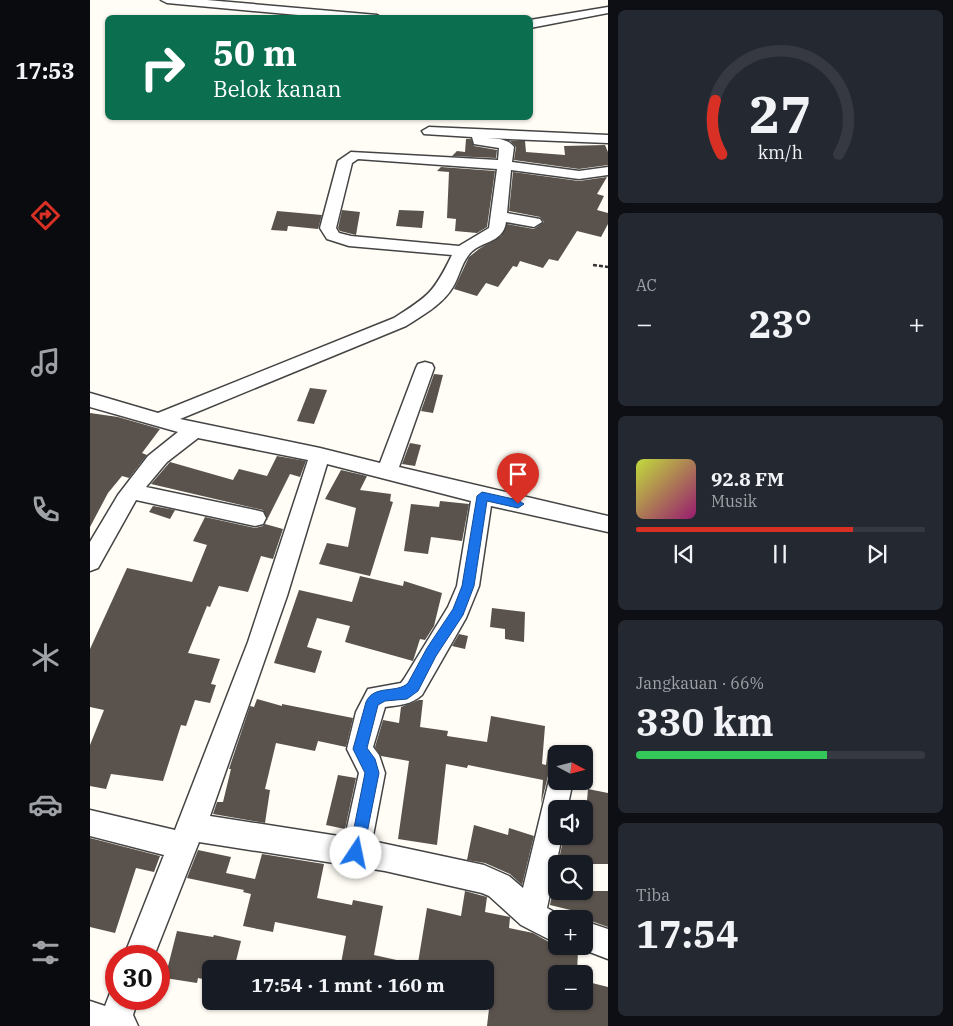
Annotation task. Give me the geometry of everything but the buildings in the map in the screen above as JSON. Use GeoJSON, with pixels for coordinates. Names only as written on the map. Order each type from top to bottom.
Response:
{"type":"FeatureCollection","features":[{"type":"Feature","properties":{"kind":"street"},"geometry":{"type":"LineString","coordinates":[[166,0],[342,15]]}},
{"type":"Feature","properties":{"kind":"street"},"geometry":{"type":"LineString","coordinates":[[593,0],[604,13]]}},
{"type":"Feature","properties":{"kind":"street"},"geometry":{"type":"LineString","coordinates":[[533,24],[604,13]]}},
{"type":"Feature","properties":{"kind":"street"},"geometry":{"type":"LineString","coordinates":[[428,131],[608,139]]}},
{"type":"Feature","properties":{"kind":"street"},"geometry":{"type":"LineString","coordinates":[[479,133],[479,141],[507,145],[505,165],[499,216],[497,228],[492,235],[462,251],[349,241],[333,236],[328,228],[345,161],[356,154],[505,165],[579,175],[608,171]]}},
{"type":"Feature","properties":{"kind":"street"},"geometry":{"type":"LineString","coordinates":[[499,216],[534,222]]}},
{"type":"Feature","properties":{"kind":"street"},"geometry":{"type":"LineString","coordinates":[[163,421],[411,316],[430,304],[445,286],[462,251]]}},
{"type":"Feature","properties":{"kind":"street"},"geometry":{"type":"LineString","coordinates":[[387,472],[425,368]]}},
{"type":"Feature","properties":{"kind":"street"},"geometry":{"type":"LineString","coordinates":[[90,400],[193,430],[320,455],[482,496],[608,524]]}},
{"type":"Feature","properties":{"kind":"street"},"geometry":{"type":"LineString","coordinates":[[90,562],[132,491],[161,456],[193,430]]}},
{"type":"Feature","properties":{"kind":"street"},"geometry":{"type":"LineString","coordinates":[[143,945],[253,665],[300,525],[320,455]]}},
{"type":"Feature","properties":{"kind":"street"},"geometry":{"type":"LineString","coordinates":[[132,491],[174,502],[254,518]]}},
{"type":"Feature","properties":{"kind":"street"},"geometry":{"type":"LineString","coordinates":[[356,853],[372,773],[370,764],[360,749],[370,707],[377,697],[407,693],[413,687],[458,611],[468,586],[482,496]]}},
{"type":"Feature","properties":{"kind":"street"},"geometry":{"type":"LineString","coordinates":[[530,915],[558,790]]}},
{"type":"Feature","properties":{"kind":"street"},"geometry":{"type":"LineString","coordinates":[[90,823],[187,836],[356,853],[421,865],[484,879],[499,886],[530,915],[548,924]]}},
{"type":"Feature","properties":{"kind":"street"},"geometry":{"type":"LineString","coordinates":[[593,939],[608,944]]}},
{"type":"Feature","properties":{"kind":"path"},"geometry":{"type":"LineString","coordinates":[[593,265],[608,267]]}},
{"type":"Feature","properties":{"kind":"route"},"geometry":{"type":"LineString","coordinates":[[356,853],[372,773],[372,768],[360,749],[372,702],[382,695],[407,693],[413,687],[464,600],[468,586],[482,496],[518,504]]}}]}
